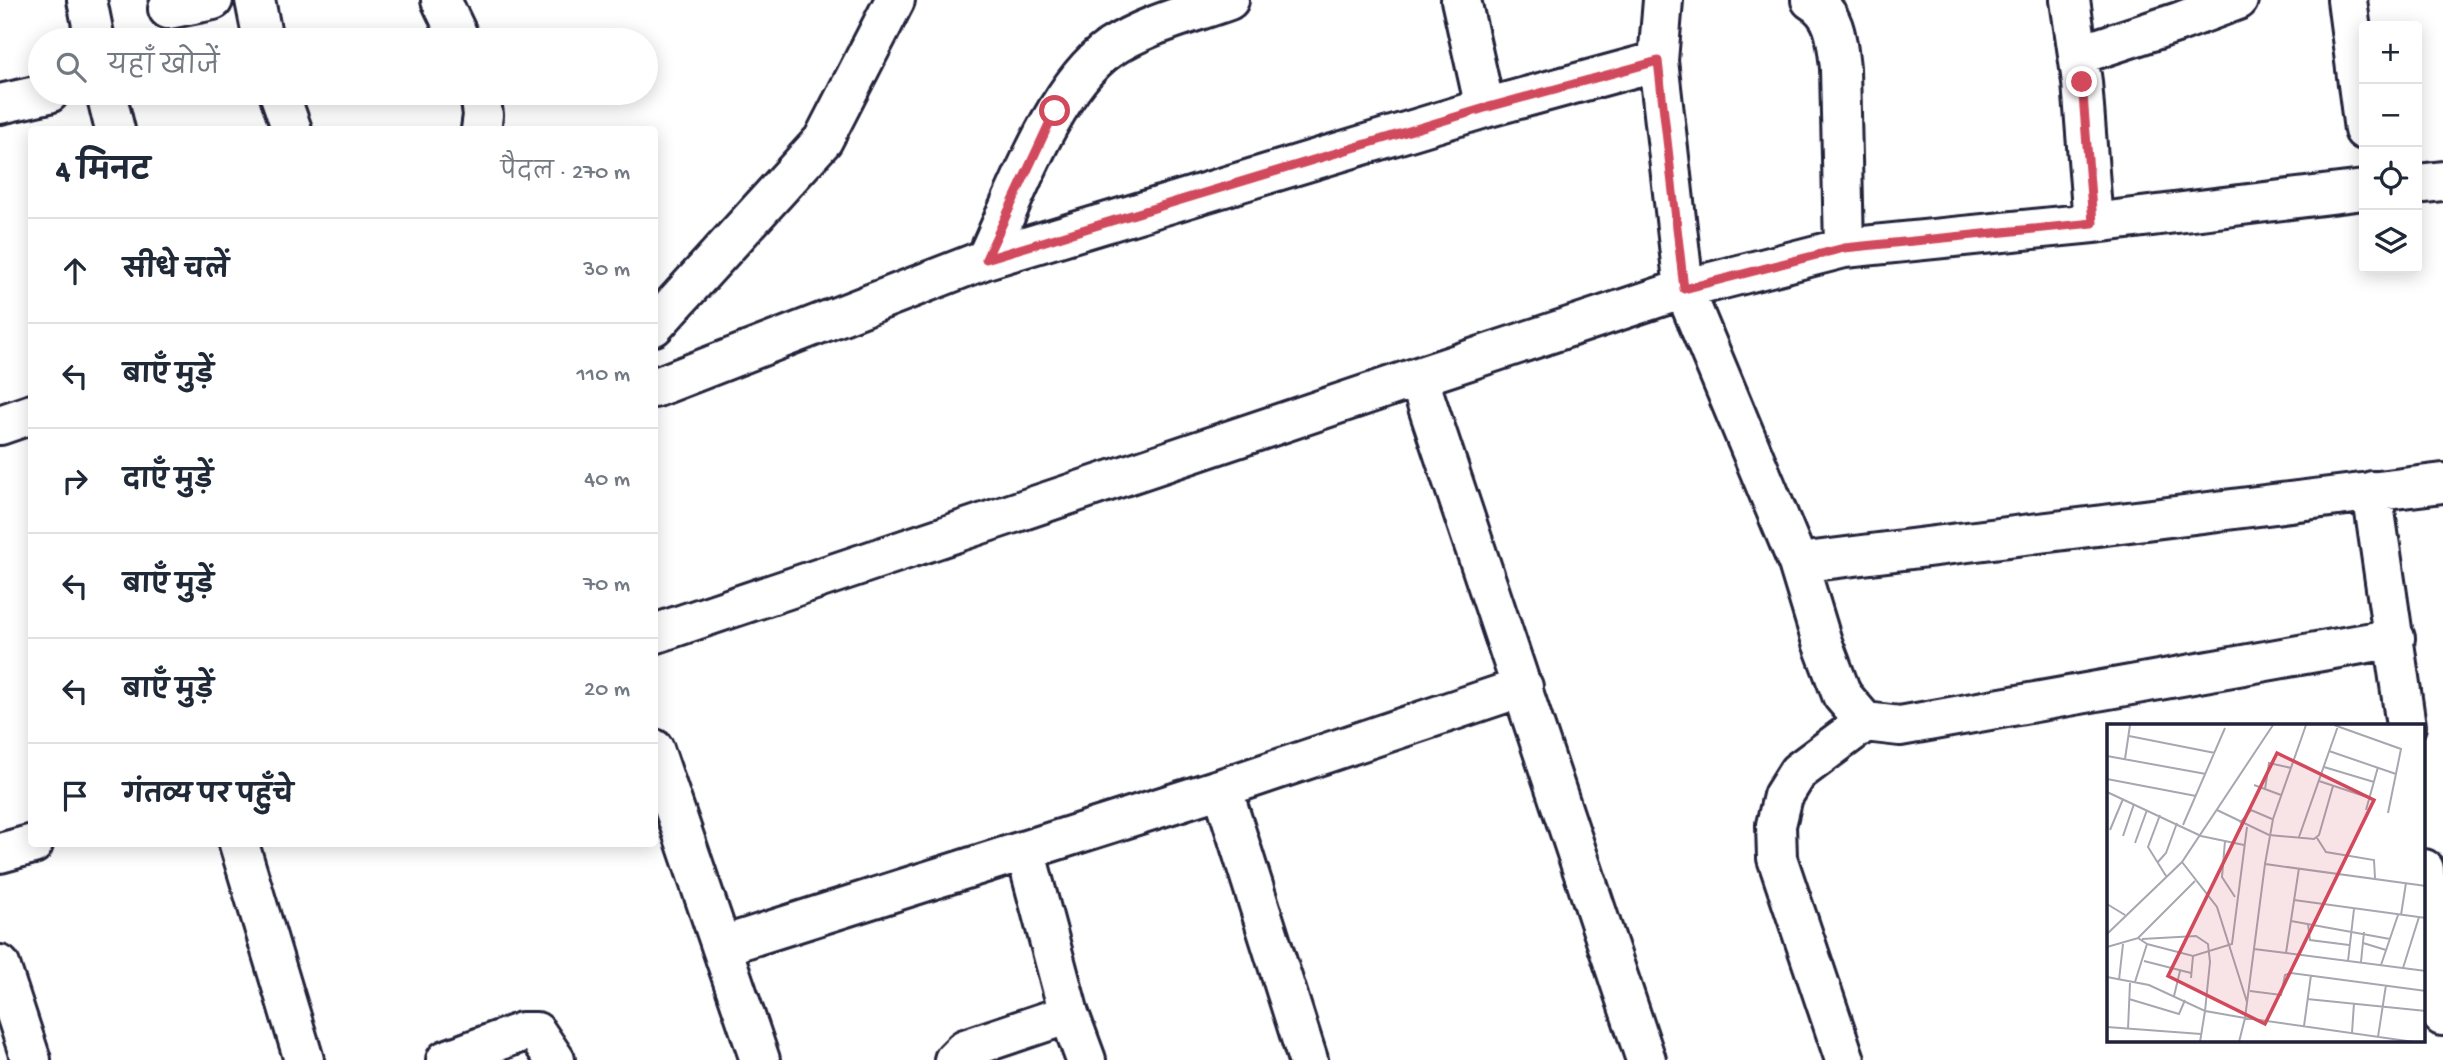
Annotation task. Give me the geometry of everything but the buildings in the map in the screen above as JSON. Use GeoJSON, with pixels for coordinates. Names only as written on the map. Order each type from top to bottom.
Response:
{"type":"FeatureCollection","features":[{"type":"Feature","properties":{"kind":"street"},"geometry":{"type":"LineString","coordinates":[[87,0],[93,28]]}},
{"type":"Feature","properties":{"kind":"street"},"geometry":{"type":"LineString","coordinates":[[168,9],[213,0]]}},
{"type":"Feature","properties":{"kind":"street"},"geometry":{"type":"LineString","coordinates":[[255,0],[261,28]]}},
{"type":"Feature","properties":{"kind":"street"},"geometry":{"type":"LineString","coordinates":[[441,0],[454,28]]}},
{"type":"Feature","properties":{"kind":"street"},"geometry":{"type":"LineString","coordinates":[[658,322],[823,140],[895,0]]}},
{"type":"Feature","properties":{"kind":"street"},"geometry":{"type":"LineString","coordinates":[[986,259],[1055,111],[1079,80],[1109,49],[1145,30],[1229,0]]}},
{"type":"Feature","properties":{"kind":"street"},"geometry":{"type":"LineString","coordinates":[[1461,0],[1485,108]]}},
{"type":"Feature","properties":{"kind":"street"},"geometry":{"type":"LineString","coordinates":[[1663,0],[1658,61],[1684,289],[1798,563],[1822,642],[1842,695],[1865,722],[1900,726],[2395,638]]}},
{"type":"Feature","properties":{"kind":"street"},"geometry":{"type":"LineString","coordinates":[[1811,0],[1831,19],[1837,42],[1840,68],[1844,248]]}},
{"type":"Feature","properties":{"kind":"street"},"geometry":{"type":"LineString","coordinates":[[2070,0],[2082,82],[2093,223]]}},
{"type":"Feature","properties":{"kind":"street"},"geometry":{"type":"LineString","coordinates":[[2078,55],[2238,0]]}},
{"type":"Feature","properties":{"kind":"street"},"geometry":{"type":"LineString","coordinates":[[2347,0],[2359,92]]}},
{"type":"Feature","properties":{"kind":"street"},"geometry":{"type":"LineString","coordinates":[[658,386],[986,259],[1485,108],[1658,61]]}},
{"type":"Feature","properties":{"kind":"street"},"geometry":{"type":"LineString","coordinates":[[0,104],[28,98]]}},
{"type":"Feature","properties":{"kind":"street"},"geometry":{"type":"LineString","coordinates":[[109,105],[113,126]]}},
{"type":"Feature","properties":{"kind":"street"},"geometry":{"type":"LineString","coordinates":[[283,105],[291,126]]}},
{"type":"Feature","properties":{"kind":"street"},"geometry":{"type":"LineString","coordinates":[[482,105],[482,126]]}},
{"type":"Feature","properties":{"kind":"street"},"geometry":{"type":"LineString","coordinates":[[2422,183],[2443,181]]}},
{"type":"Feature","properties":{"kind":"street"},"geometry":{"type":"LineString","coordinates":[[658,633],[1684,289],[1844,248],[2093,223],[2359,191]]}},
{"type":"Feature","properties":{"kind":"street"},"geometry":{"type":"LineString","coordinates":[[1418,377],[1646,1060]]}},
{"type":"Feature","properties":{"kind":"street"},"geometry":{"type":"LineString","coordinates":[[0,425],[28,415]]}},
{"type":"Feature","properties":{"kind":"street"},"geometry":{"type":"LineString","coordinates":[[1798,563],[2443,483]]}},
{"type":"Feature","properties":{"kind":"street"},"geometry":{"type":"LineString","coordinates":[[2372,491],[2406,724]]}},
{"type":"Feature","properties":{"kind":"street"},"geometry":{"type":"LineString","coordinates":[[722,946],[1222,789],[1523,687]]}},
{"type":"Feature","properties":{"kind":"street"},"geometry":{"type":"LineString","coordinates":[[1845,1060],[1777,858],[1776,825],[1783,796],[1798,772],[1865,722]]}},
{"type":"Feature","properties":{"kind":"street"},"geometry":{"type":"LineString","coordinates":[[658,761],[760,1060]]}},
{"type":"Feature","properties":{"kind":"street"},"geometry":{"type":"LineString","coordinates":[[1222,789],[1308,1060]]}},
{"type":"Feature","properties":{"kind":"street"},"geometry":{"type":"LineString","coordinates":[[0,853],[28,845]]}},
{"type":"Feature","properties":{"kind":"street"},"geometry":{"type":"LineString","coordinates":[[240,847],[304,1060]]}},
{"type":"Feature","properties":{"kind":"street"},"geometry":{"type":"LineString","coordinates":[[1025,850],[1069,1014],[1086,1060]]}},
{"type":"Feature","properties":{"kind":"street"},"geometry":{"type":"LineString","coordinates":[[2426,884],[2443,1016]]}},
{"type":"Feature","properties":{"kind":"street"},"geometry":{"type":"LineString","coordinates":[[0,965],[31,1060]]}},
{"type":"Feature","properties":{"kind":"street"},"geometry":{"type":"LineString","coordinates":[[954,1060],[965,1049],[1069,1014]]}},
{"type":"Feature","properties":{"kind":"street"},"geometry":{"type":"LineString","coordinates":[[446,1060],[522,1032],[536,1032],[555,1060]]}},
{"type":"Feature","properties":{"kind":"route"},"geometry":{"type":"LineString","coordinates":[[1055,111],[986,259],[1485,108],[1658,61],[1684,289],[1844,248],[2093,223],[2082,82]]}}]}
